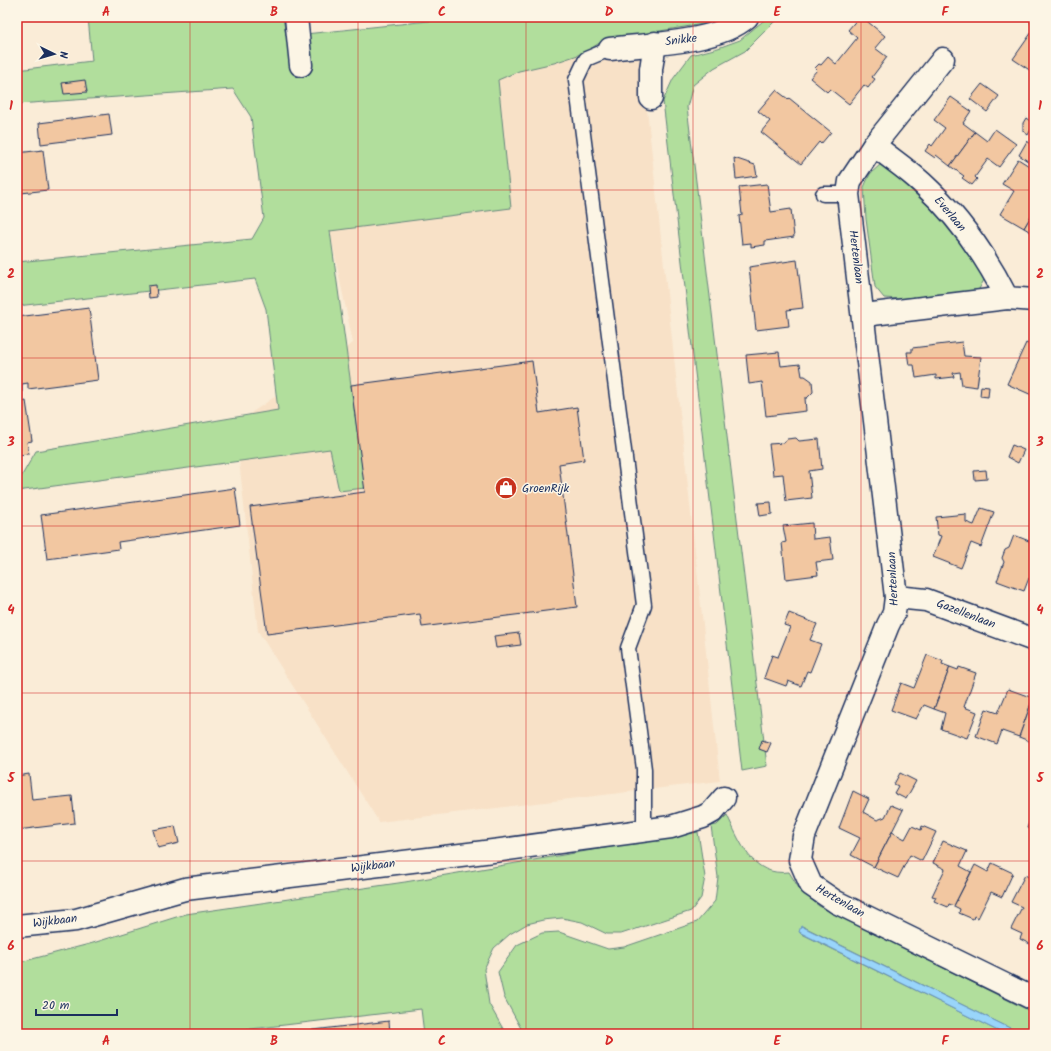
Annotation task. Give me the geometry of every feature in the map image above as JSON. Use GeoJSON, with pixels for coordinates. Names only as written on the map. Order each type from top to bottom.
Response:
{"type":"FeatureCollection","features":[{"type":"Feature","properties":{"kind":"street"},"geometry":{"type":"LineString","coordinates":[[296,17],[301,65]]}},
{"type":"Feature","properties":{"kind":"street","name":"Snikke"},"geometry":{"type":"LineString","coordinates":[[610,50],[700,38],[738,25],[747,17]]}},
{"type":"Feature","properties":{"kind":"street"},"geometry":{"type":"LineString","coordinates":[[651,98],[651,69],[655,43]]}},
{"type":"Feature","properties":{"kind":"street","name":"Hertenlaan"},"geometry":{"type":"LineString","coordinates":[[943,59],[874,145],[850,181],[848,194],[864,315],[896,597],[894,613],[804,836],[800,860],[811,886],[836,902],[1034,999]]}},
{"type":"Feature","properties":{"kind":"street","name":"Everlaan"},"geometry":{"type":"LineString","coordinates":[[874,145],[922,183],[950,211],[994,272],[1007,298]]}},
{"type":"Feature","properties":{"kind":"street"},"geometry":{"type":"LineString","coordinates":[[864,315],[1007,298],[1034,300]]}},
{"type":"Feature","properties":{"kind":"street","name":"Gazellenlaan"},"geometry":{"type":"LineString","coordinates":[[896,597],[926,600],[1034,640]]}},
{"type":"Feature","properties":{"kind":"street","name":"Wijkbaan"},"geometry":{"type":"LineString","coordinates":[[17,926],[76,920],[185,889],[486,852],[644,829],[671,827],[703,817],[712,812],[724,798]]}},
{"type":"Feature","properties":{"kind":"lane"},"geometry":{"type":"LineString","coordinates":[[610,50],[586,59],[576,80],[644,605],[628,648],[644,769],[644,829]]}},
{"type":"Feature","properties":{"kind":"lane"},"geometry":{"type":"LineString","coordinates":[[823,194],[848,194]]}},
{"type":"Feature","properties":{"kind":"shaded area"},"geometry":{"type":"Polygon","coordinates":[[[637,17],[720,781],[379,822],[258,631],[235,424],[353,343],[293,54],[637,17]]]}},
{"type":"Feature","properties":{"kind":"green space"},"geometry":{"type":"Polygon","coordinates":[[[88,17],[283,17],[286,36],[467,17],[719,17],[703,24],[604,40],[584,53],[554,63],[519,71],[498,80],[511,208],[330,231],[365,488],[339,491],[330,449],[17,491],[17,484],[36,451],[278,410],[266,309],[255,279],[17,306],[17,262],[252,239],[264,218],[251,117],[233,89],[17,104],[17,70],[92,61],[88,17]]]}},
{"type":"Feature","properties":{"kind":"green space"},"geometry":{"type":"Polygon","coordinates":[[[768,17],[779,17],[745,51],[714,68],[693,85],[687,107],[767,766],[742,771],[663,101],[673,79],[691,55],[718,48],[740,40],[768,17]]]}},
{"type":"Feature","properties":{"kind":"green space"},"geometry":{"type":"Polygon","coordinates":[[[882,163],[939,216],[961,240],[985,278],[978,291],[900,299],[884,298],[875,287],[866,219],[864,187],[870,174],[882,163]]]}},
{"type":"Feature","properties":{"kind":"green space"},"geometry":{"type":"Polygon","coordinates":[[[727,815],[749,856],[757,863],[766,869],[776,872],[789,872],[800,890],[819,906],[1034,1013],[1034,1034],[1022,1034],[802,926],[800,933],[1004,1034],[524,1034],[504,997],[498,972],[517,945],[542,933],[559,932],[608,949],[624,947],[697,922],[715,901],[718,877],[711,826],[717,825],[727,815]]]}},
{"type":"Feature","properties":{"kind":"green space"},"geometry":{"type":"Polygon","coordinates":[[[698,832],[705,877],[701,898],[691,911],[621,934],[607,934],[582,922],[562,918],[543,920],[527,924],[510,934],[494,948],[484,969],[489,1004],[506,1034],[424,1034],[421,1009],[208,1034],[17,1034],[17,963],[93,943],[186,914],[405,882],[698,832]]]}},
{"type":"Feature","properties":{"kind":"water"},"geometry":{"type":"Polygon","coordinates":[[[801,926],[1022,1034],[1004,1034],[799,932],[801,926]]]}},
{"type":"Feature","properties":{"kind":"building"},"geometry":{"type":"Polygon","coordinates":[[[859,17],[862,17],[885,36],[875,48],[887,57],[872,77],[875,79],[868,88],[864,85],[849,104],[830,89],[827,92],[810,78],[817,70],[815,68],[819,64],[821,65],[828,57],[836,64],[857,38],[848,30],[859,17]]]}},
{"type":"Feature","properties":{"kind":"building"},"geometry":{"type":"Polygon","coordinates":[[[1034,17],[1034,26],[1030,23],[1034,17]]]}},
{"type":"Feature","properties":{"kind":"building"},"geometry":{"type":"Polygon","coordinates":[[[1034,29],[1034,73],[1013,59],[1034,29]]]}},
{"type":"Feature","properties":{"kind":"building"},"geometry":{"type":"Polygon","coordinates":[[[85,80],[87,92],[64,94],[62,83],[85,80]]]}},
{"type":"Feature","properties":{"kind":"building"},"geometry":{"type":"Polygon","coordinates":[[[982,84],[999,96],[987,112],[970,99],[982,84]]]}},
{"type":"Feature","properties":{"kind":"building"},"geometry":{"type":"Polygon","coordinates":[[[776,90],[788,99],[789,98],[831,132],[821,144],[819,142],[801,164],[761,132],[770,121],[758,111],[776,90]]]}},
{"type":"Feature","properties":{"kind":"building"},"geometry":{"type":"Polygon","coordinates":[[[951,97],[971,111],[963,123],[975,132],[950,166],[936,155],[935,158],[925,151],[930,144],[932,146],[945,128],[934,120],[951,97]]]}},
{"type":"Feature","properties":{"kind":"building"},"geometry":{"type":"Polygon","coordinates":[[[109,114],[112,135],[41,144],[39,123],[109,114]]]}},
{"type":"Feature","properties":{"kind":"building"},"geometry":{"type":"Polygon","coordinates":[[[1026,118],[1034,124],[1028,135],[1023,131],[1023,123],[1026,118]]]}},
{"type":"Feature","properties":{"kind":"building"},"geometry":{"type":"Polygon","coordinates":[[[995,129],[1016,144],[999,167],[988,159],[975,177],[977,179],[972,185],[962,178],[964,176],[950,166],[975,132],[987,141],[995,129]]]}},
{"type":"Feature","properties":{"kind":"building"},"geometry":{"type":"Polygon","coordinates":[[[1027,141],[1034,146],[1034,154],[1029,162],[1019,155],[1027,141]]]}},
{"type":"Feature","properties":{"kind":"building"},"geometry":{"type":"Polygon","coordinates":[[[43,150],[48,190],[21,193],[21,190],[17,190],[17,153],[43,150]]]}},
{"type":"Feature","properties":{"kind":"building"},"geometry":{"type":"Polygon","coordinates":[[[734,158],[755,165],[757,176],[736,179],[734,158]]]}},
{"type":"Feature","properties":{"kind":"building"},"geometry":{"type":"Polygon","coordinates":[[[1018,159],[1034,169],[1034,178],[1031,183],[1034,185],[1034,211],[1024,228],[1000,214],[1014,191],[1002,184],[1018,159]]]}},
{"type":"Feature","properties":{"kind":"building"},"geometry":{"type":"Polygon","coordinates":[[[767,184],[771,212],[791,209],[794,237],[765,241],[765,245],[751,247],[751,243],[742,244],[739,216],[742,215],[739,187],[767,184]]]}},
{"type":"Feature","properties":{"kind":"building"},"geometry":{"type":"Polygon","coordinates":[[[1034,211],[1034,234],[1024,228],[1034,211]]]}},
{"type":"Feature","properties":{"kind":"building"},"geometry":{"type":"Polygon","coordinates":[[[797,260],[803,308],[787,310],[789,326],[756,330],[749,267],[797,260]]]}},
{"type":"Feature","properties":{"kind":"building"},"geometry":{"type":"Polygon","coordinates":[[[156,285],[157,297],[149,298],[148,286],[156,285]]]}},
{"type":"Feature","properties":{"kind":"building"},"geometry":{"type":"Polygon","coordinates":[[[89,308],[98,380],[28,389],[28,383],[22,384],[22,402],[26,401],[32,441],[27,442],[29,454],[17,455],[17,317],[89,308]]]}},
{"type":"Feature","properties":{"kind":"building"},"geometry":{"type":"Polygon","coordinates":[[[962,342],[964,356],[981,357],[977,387],[962,385],[960,372],[953,373],[954,377],[936,379],[936,375],[916,378],[914,365],[909,365],[907,352],[912,352],[912,348],[962,342]]]}},
{"type":"Feature","properties":{"kind":"building"},"geometry":{"type":"Polygon","coordinates":[[[1026,343],[1033,346],[1034,345],[1034,396],[1007,384],[1026,343]]]}},
{"type":"Feature","properties":{"kind":"building"},"geometry":{"type":"Polygon","coordinates":[[[779,352],[781,366],[800,364],[802,376],[805,376],[812,381],[813,392],[805,398],[806,411],[766,416],[762,382],[749,384],[746,355],[779,352]]]}},
{"type":"Feature","properties":{"kind":"building"},"geometry":{"type":"Polygon","coordinates":[[[532,361],[539,413],[577,407],[584,460],[559,464],[577,607],[422,627],[420,614],[267,634],[250,507],[365,492],[351,385],[532,361]]]}},
{"type":"Feature","properties":{"kind":"building"},"geometry":{"type":"Polygon","coordinates":[[[981,386],[989,387],[988,397],[980,396],[981,386]]]}},
{"type":"Feature","properties":{"kind":"building"},"geometry":{"type":"Polygon","coordinates":[[[796,438],[799,441],[819,439],[822,469],[809,471],[812,498],[786,501],[783,474],[773,475],[769,444],[784,443],[787,439],[796,438]]]}},
{"type":"Feature","properties":{"kind":"building"},"geometry":{"type":"Polygon","coordinates":[[[1012,445],[1024,450],[1018,463],[1007,457],[1012,445]]]}},
{"type":"Feature","properties":{"kind":"building"},"geometry":{"type":"Polygon","coordinates":[[[986,470],[987,479],[975,480],[974,471],[986,470]]]}},
{"type":"Feature","properties":{"kind":"building"},"geometry":{"type":"Polygon","coordinates":[[[235,488],[240,525],[118,542],[119,549],[47,559],[41,515],[235,488]]]}},
{"type":"Feature","properties":{"kind":"building"},"geometry":{"type":"Polygon","coordinates":[[[771,502],[772,514],[760,516],[758,503],[771,502]]]}},
{"type":"Feature","properties":{"kind":"building"},"geometry":{"type":"Polygon","coordinates":[[[981,508],[994,512],[981,547],[971,543],[961,568],[933,557],[941,536],[938,535],[936,517],[966,514],[966,522],[974,525],[981,508]]]}},
{"type":"Feature","properties":{"kind":"building"},"geometry":{"type":"Polygon","coordinates":[[[812,523],[813,539],[830,537],[833,560],[816,562],[818,575],[786,579],[782,543],[786,542],[783,526],[812,523]]]}},
{"type":"Feature","properties":{"kind":"building"},"geometry":{"type":"Polygon","coordinates":[[[1014,535],[1034,543],[1034,580],[1029,578],[1024,591],[997,581],[1004,562],[1002,558],[1005,550],[1009,548],[1014,535]]]}},
{"type":"Feature","properties":{"kind":"building"},"geometry":{"type":"Polygon","coordinates":[[[789,613],[817,624],[810,640],[821,644],[810,672],[807,671],[801,686],[788,681],[786,686],[764,678],[772,655],[778,657],[790,627],[784,625],[789,613]]]}},
{"type":"Feature","properties":{"kind":"building"},"geometry":{"type":"Polygon","coordinates":[[[519,633],[521,645],[496,648],[494,636],[519,633]]]}},
{"type":"Feature","properties":{"kind":"building"},"geometry":{"type":"Polygon","coordinates":[[[927,655],[943,661],[942,664],[950,667],[934,709],[924,705],[916,719],[891,710],[901,683],[914,688],[927,655]]]}},
{"type":"Feature","properties":{"kind":"building"},"geometry":{"type":"Polygon","coordinates":[[[950,667],[958,670],[959,667],[976,673],[964,707],[977,712],[967,738],[941,729],[945,713],[934,709],[950,667]]]}},
{"type":"Feature","properties":{"kind":"building"},"geometry":{"type":"Polygon","coordinates":[[[1008,689],[1033,698],[1019,737],[1002,731],[997,744],[976,736],[986,709],[998,713],[1008,689]]]}},
{"type":"Feature","properties":{"kind":"building"},"geometry":{"type":"Polygon","coordinates":[[[1034,698],[1034,743],[1019,737],[1034,698]]]}},
{"type":"Feature","properties":{"kind":"building"},"geometry":{"type":"Polygon","coordinates":[[[762,740],[771,743],[767,752],[759,749],[762,740]]]}},
{"type":"Feature","properties":{"kind":"building"},"geometry":{"type":"Polygon","coordinates":[[[1034,747],[1034,758],[1031,757],[1034,747]]]}},
{"type":"Feature","properties":{"kind":"building"},"geometry":{"type":"Polygon","coordinates":[[[900,773],[916,781],[906,799],[894,793],[898,786],[894,784],[900,773]]]}},
{"type":"Feature","properties":{"kind":"building"},"geometry":{"type":"Polygon","coordinates":[[[29,774],[32,800],[72,796],[75,823],[17,830],[17,776],[29,774]]]}},
{"type":"Feature","properties":{"kind":"building"},"geometry":{"type":"Polygon","coordinates":[[[853,791],[869,799],[863,812],[877,820],[885,817],[891,805],[903,810],[874,867],[851,855],[860,838],[839,828],[853,791]]]}},
{"type":"Feature","properties":{"kind":"building"},"geometry":{"type":"Polygon","coordinates":[[[1030,820],[1034,822],[1034,832],[1027,828],[1030,820]]]}},
{"type":"Feature","properties":{"kind":"building"},"geometry":{"type":"Polygon","coordinates":[[[175,826],[179,843],[158,848],[153,830],[175,826]]]}},
{"type":"Feature","properties":{"kind":"building"},"geometry":{"type":"Polygon","coordinates":[[[912,826],[921,830],[922,826],[936,832],[922,861],[910,855],[898,878],[874,867],[892,832],[905,839],[912,826]]]}},
{"type":"Feature","properties":{"kind":"building"},"geometry":{"type":"Polygon","coordinates":[[[943,841],[967,851],[960,866],[971,872],[954,906],[949,904],[948,907],[934,901],[936,897],[932,896],[945,869],[933,863],[943,841]]]}},
{"type":"Feature","properties":{"kind":"building"},"geometry":{"type":"Polygon","coordinates":[[[992,863],[1013,873],[1002,897],[991,892],[978,918],[974,916],[973,919],[959,913],[960,909],[954,906],[975,865],[988,872],[992,863]]]}},
{"type":"Feature","properties":{"kind":"building"},"geometry":{"type":"Polygon","coordinates":[[[1025,875],[1034,880],[1034,946],[1020,939],[1022,934],[1011,929],[1022,907],[1011,902],[1025,875]]]}},
{"type":"Feature","properties":{"kind":"building"},"geometry":{"type":"Polygon","coordinates":[[[389,1021],[390,1034],[305,1034],[305,1031],[389,1021]]]}},
{"type":"Feature","properties":{"kind":"place","name":"GroenRijk"},"geometry":{"type":"Point","coordinates":[506,488]}}]}
